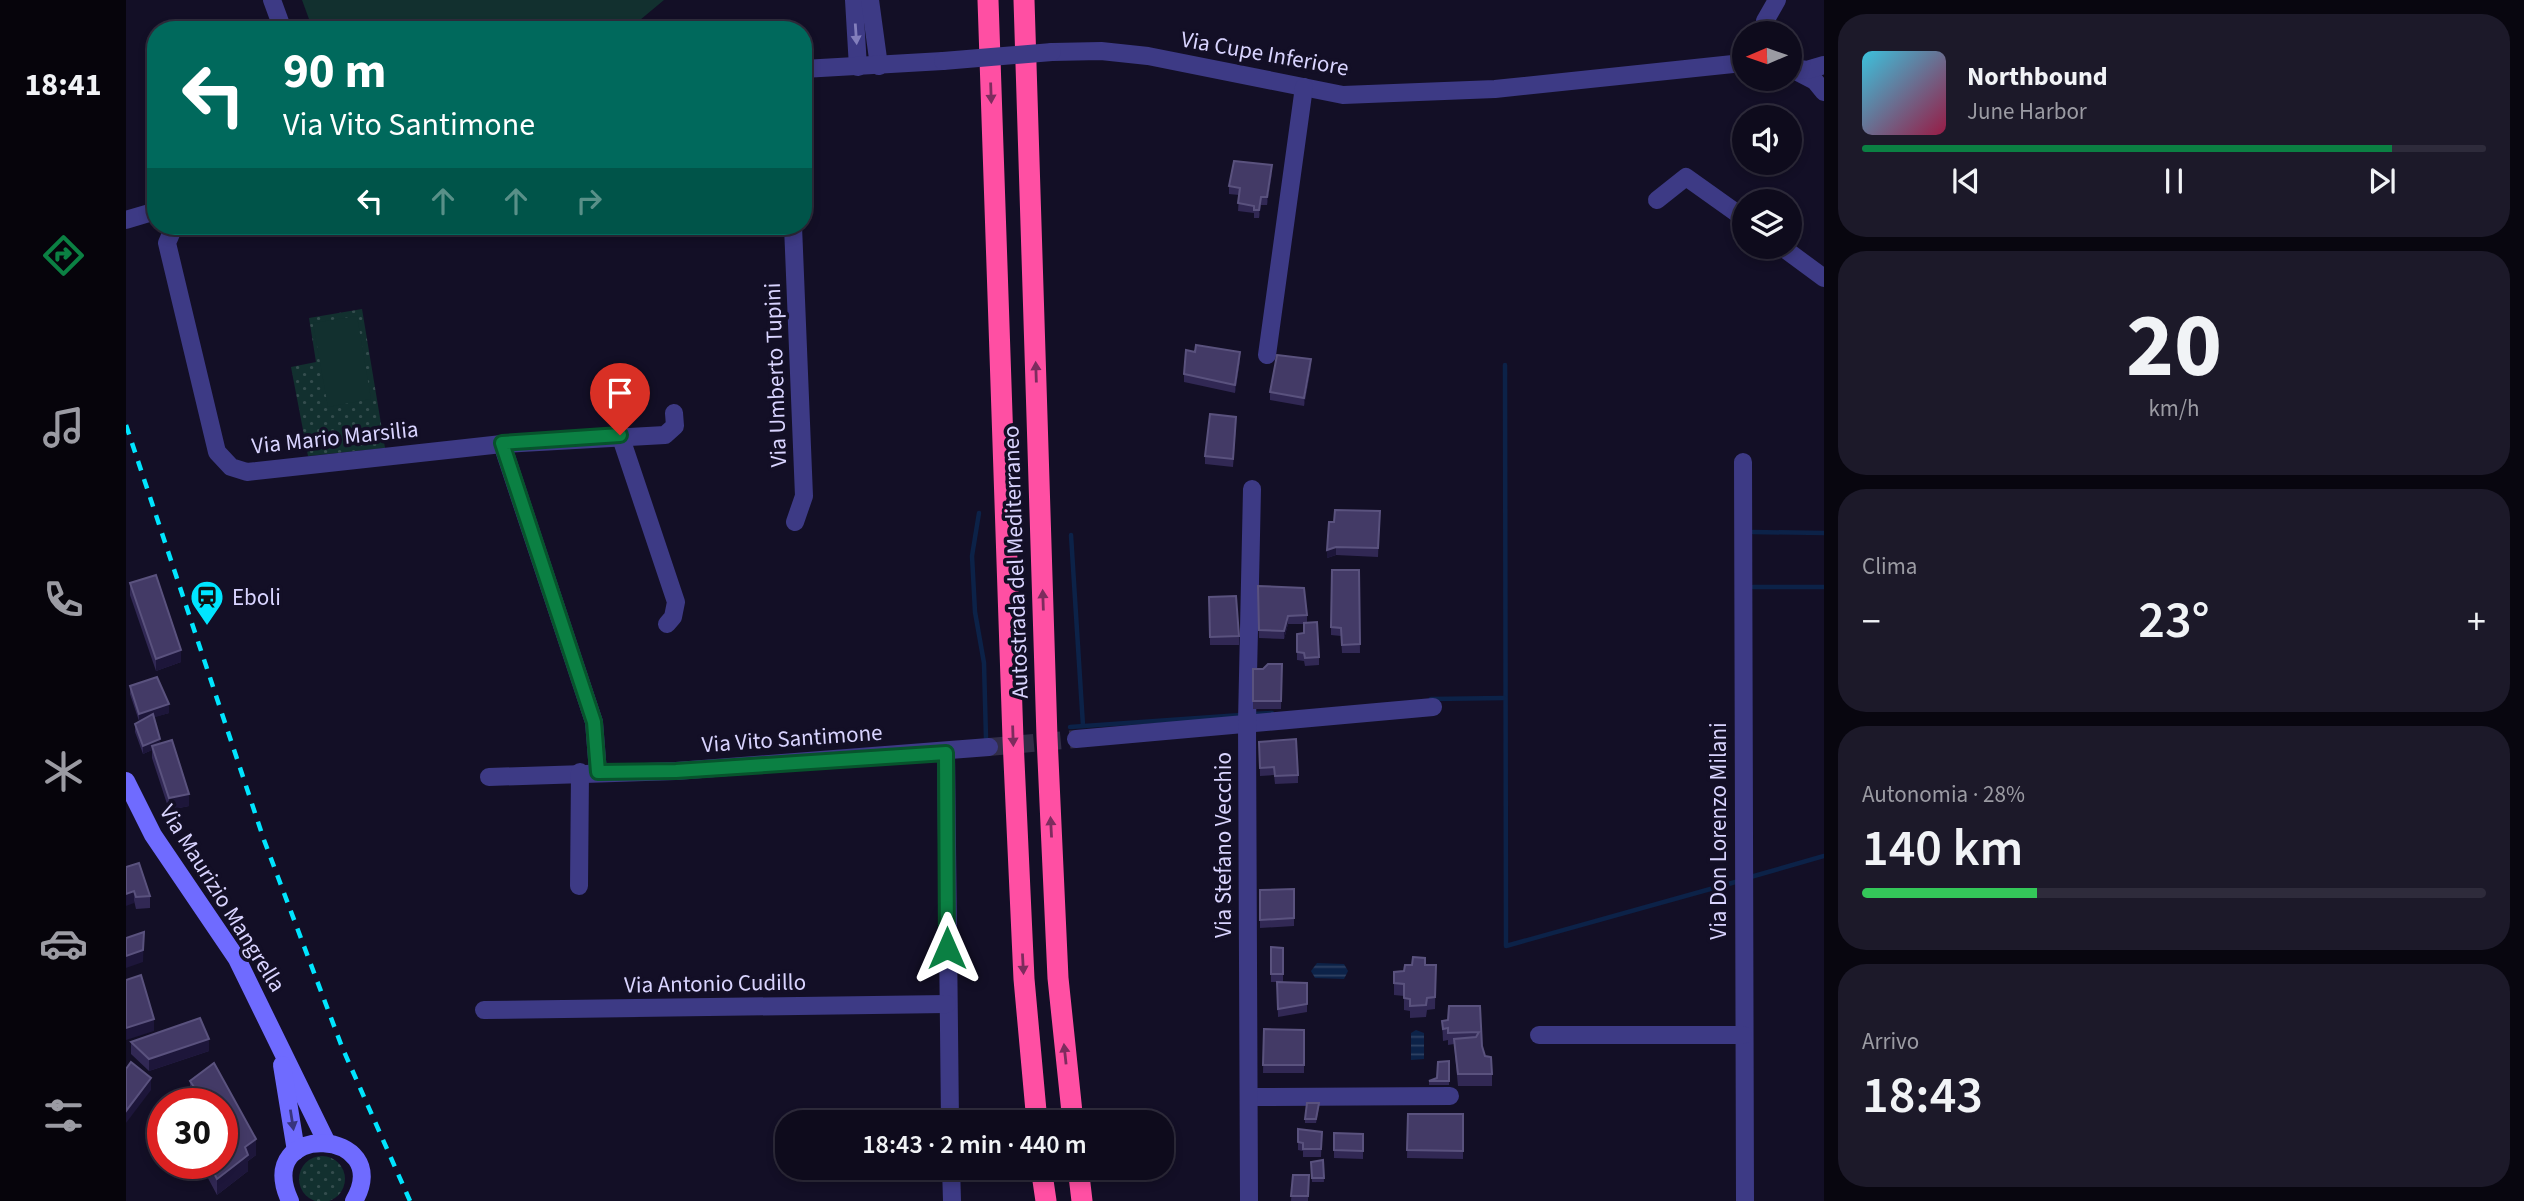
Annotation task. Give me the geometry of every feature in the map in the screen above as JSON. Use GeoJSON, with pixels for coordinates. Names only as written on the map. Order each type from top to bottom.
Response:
{"type":"FeatureCollection","features":[{"type":"Feature","properties":{"kind":"highway","name":"Autostrada del Mediterraneo"},"geometry":{"type":"LineString","coordinates":[[988,0],[1013,739],[1024,979],[1036,1110]]}},
{"type":"Feature","properties":{"kind":"highway","name":"Autostrada del Mediterraneo"},"geometry":{"type":"LineString","coordinates":[[1024,0],[1047,737],[1058,978],[1072,1110]]}},
{"type":"Feature","properties":{"kind":"highway"},"geometry":{"type":"LineString","coordinates":[[1039,1201],[1040,1180]]}},
{"type":"Feature","properties":{"kind":"highway"},"geometry":{"type":"LineString","coordinates":[[1043,1180],[1046,1201]]}},
{"type":"Feature","properties":{"kind":"highway"},"geometry":{"type":"LineString","coordinates":[[1079,1180],[1082,1201]]}},
{"type":"Feature","properties":{"kind":"highway"},"geometry":{"type":"LineString","coordinates":[[1082,1180],[1089,1201]]}},
{"type":"Feature","properties":{"kind":"street"},"geometry":{"type":"LineString","coordinates":[[272,0],[280,21]]}},
{"type":"Feature","properties":{"kind":"street"},"geometry":{"type":"LineString","coordinates":[[854,0],[858,68]]}},
{"type":"Feature","properties":{"kind":"street"},"geometry":{"type":"LineString","coordinates":[[870,0],[879,66]]}},
{"type":"Feature","properties":{"kind":"street"},"geometry":{"type":"LineString","coordinates":[[1769,21],[1774,3]]}},
{"type":"Feature","properties":{"kind":"street","name":"Via Cupe Inferiore"},"geometry":{"type":"LineString","coordinates":[[812,69],[1101,51],[1148,56],[1343,95],[1495,89],[1732,64]]}},
{"type":"Feature","properties":{"kind":"street"},"geometry":{"type":"LineString","coordinates":[[1802,69],[1824,65]]}},
{"type":"Feature","properties":{"kind":"street"},"geometry":{"type":"LineString","coordinates":[[1802,74],[1815,81],[1824,92]]}},
{"type":"Feature","properties":{"kind":"street"},"geometry":{"type":"LineString","coordinates":[[1267,355],[1304,87]]}},
{"type":"Feature","properties":{"kind":"street"},"geometry":{"type":"LineString","coordinates":[[1657,200],[1686,177],[1732,210]]}},
{"type":"Feature","properties":{"kind":"street"},"geometry":{"type":"LineString","coordinates":[[126,220],[147,214]]}},
{"type":"Feature","properties":{"kind":"street","name":"Via Mario Marsilia"},"geometry":{"type":"LineString","coordinates":[[170,235],[167,243],[217,453],[231,467],[247,472],[502,443],[620,435],[665,435],[675,426],[674,413]]}},
{"type":"Feature","properties":{"kind":"street","name":"Via Umberto Tupini"},"geometry":{"type":"LineString","coordinates":[[793,235],[804,496],[795,522]]}},
{"type":"Feature","properties":{"kind":"street"},"geometry":{"type":"LineString","coordinates":[[1798,259],[1824,278]]}},
{"type":"Feature","properties":{"kind":"street"},"geometry":{"type":"LineString","coordinates":[[620,435],[676,602],[673,617],[667,624]]}},
{"type":"Feature","properties":{"kind":"street"},"geometry":{"type":"LineString","coordinates":[[502,443],[569,655],[594,722],[598,772]]}},
{"type":"Feature","properties":{"kind":"street","name":"Via Don Lorenzo Milani"},"geometry":{"type":"LineString","coordinates":[[1743,462],[1745,1201]]}},
{"type":"Feature","properties":{"kind":"street","name":"Via Stefano Vecchio"},"geometry":{"type":"LineString","coordinates":[[1249,1201],[1247,722],[1252,489]]}},
{"type":"Feature","properties":{"kind":"street"},"geometry":{"type":"LineString","coordinates":[[1076,739],[1433,707]]}},
{"type":"Feature","properties":{"kind":"street","name":"Via Vito Santimone"},"geometry":{"type":"LineString","coordinates":[[489,778],[580,772],[676,771],[946,753],[989,747]]}},
{"type":"Feature","properties":{"kind":"street"},"geometry":{"type":"LineString","coordinates":[[946,753],[950,1110]]}},
{"type":"Feature","properties":{"kind":"street"},"geometry":{"type":"LineString","coordinates":[[579,886],[580,772]]}},
{"type":"Feature","properties":{"kind":"street","name":"Via Maurizio Mangrella"},"geometry":{"type":"LineString","coordinates":[[126,782],[153,835],[237,959],[326,1141]]}},
{"type":"Feature","properties":{"kind":"street","name":"Via Antonio Cudillo"},"geometry":{"type":"LineString","coordinates":[[484,1010],[947,1004]]}},
{"type":"Feature","properties":{"kind":"street"},"geometry":{"type":"LineString","coordinates":[[1539,1035],[1743,1035]]}},
{"type":"Feature","properties":{"kind":"street","name":"Via Maurizio Mangrella"},"geometry":{"type":"LineString","coordinates":[[278,1041],[291,1159],[284,1178],[290,1201]]}},
{"type":"Feature","properties":{"kind":"street"},"geometry":{"type":"LineString","coordinates":[[1249,1097],[1450,1096]]}},
{"type":"Feature","properties":{"kind":"street"},"geometry":{"type":"LineString","coordinates":[[272,1201],[291,1159],[305,1145],[326,1141],[338,1144],[355,1160],[361,1182],[354,1201]]}},
{"type":"Feature","properties":{"kind":"street"},"geometry":{"type":"LineString","coordinates":[[951,1180],[952,1201]]}},
{"type":"Feature","properties":{"kind":"green space"},"geometry":{"type":"Polygon","coordinates":[[[302,0],[664,0],[639,21],[310,21],[302,0]]]}},
{"type":"Feature","properties":{"kind":"green space"},"geometry":{"type":"Polygon","coordinates":[[[362,309],[385,448],[308,456],[291,367],[316,362],[309,318],[362,309]]]}},
{"type":"Feature","properties":{"kind":"green space"},"geometry":{"type":"Polygon","coordinates":[[[357,316],[371,399],[328,407],[313,323],[357,316]]]}},
{"type":"Feature","properties":{"kind":"green space"},"geometry":{"type":"Polygon","coordinates":[[[322,1156],[338,1163],[345,1179],[338,1195],[322,1202],[306,1195],[299,1179],[306,1163],[322,1156]]]}},
{"type":"Feature","properties":{"kind":"water"},"geometry":{"type":"Polygon","coordinates":[[[1317,963],[1344,964],[1348,971],[1344,979],[1315,978],[1311,971],[1317,963]]]}},
{"type":"Feature","properties":{"kind":"water"},"geometry":{"type":"Polygon","coordinates":[[[1416,1030],[1424,1033],[1424,1059],[1411,1060],[1411,1033],[1416,1030]]]}},
{"type":"Feature","properties":{"kind":"building"},"geometry":{"type":"Polygon","coordinates":[[[1234,161],[1272,165],[1267,197],[1261,197],[1259,210],[1254,210],[1254,206],[1238,203],[1240,188],[1229,186],[1234,161]]]}},
{"type":"Feature","properties":{"kind":"building"},"geometry":{"type":"Polygon","coordinates":[[[1196,345],[1240,352],[1235,385],[1184,374],[1186,350],[1195,352],[1196,345]]]}},
{"type":"Feature","properties":{"kind":"building"},"geometry":{"type":"Polygon","coordinates":[[[1277,355],[1311,359],[1304,398],[1270,392],[1277,355]]]}},
{"type":"Feature","properties":{"kind":"building"},"geometry":{"type":"Polygon","coordinates":[[[1210,414],[1236,417],[1233,459],[1205,456],[1210,414]]]}},
{"type":"Feature","properties":{"kind":"building"},"geometry":{"type":"Polygon","coordinates":[[[1335,510],[1380,511],[1378,548],[1336,547],[1327,550],[1329,522],[1334,522],[1335,510]]]}},
{"type":"Feature","properties":{"kind":"building"},"geometry":{"type":"Polygon","coordinates":[[[1332,570],[1359,570],[1360,644],[1342,645],[1341,628],[1331,627],[1332,570]]]}},
{"type":"Feature","properties":{"kind":"building","name":"Eboli"},"geometry":{"type":"Polygon","coordinates":[[[156,575],[181,650],[156,659],[130,583],[156,575]]]}},
{"type":"Feature","properties":{"kind":"building"},"geometry":{"type":"Polygon","coordinates":[[[1258,586],[1304,588],[1307,615],[1288,616],[1284,631],[1259,630],[1258,586]]]}},
{"type":"Feature","properties":{"kind":"building"},"geometry":{"type":"Polygon","coordinates":[[[1236,596],[1239,636],[1210,637],[1209,597],[1236,596]]]}},
{"type":"Feature","properties":{"kind":"building"},"geometry":{"type":"Polygon","coordinates":[[[1317,622],[1319,657],[1305,658],[1304,653],[1297,652],[1297,634],[1304,633],[1304,623],[1317,622]]]}},
{"type":"Feature","properties":{"kind":"building"},"geometry":{"type":"Polygon","coordinates":[[[1268,664],[1282,664],[1281,701],[1253,701],[1253,669],[1263,669],[1268,664]]]}},
{"type":"Feature","properties":{"kind":"building"},"geometry":{"type":"Polygon","coordinates":[[[157,677],[169,704],[139,714],[130,686],[157,677]]]}},
{"type":"Feature","properties":{"kind":"building"},"geometry":{"type":"Polygon","coordinates":[[[153,714],[160,739],[143,746],[135,724],[153,714]]]}},
{"type":"Feature","properties":{"kind":"building"},"geometry":{"type":"Polygon","coordinates":[[[1296,739],[1298,775],[1275,776],[1274,767],[1260,768],[1259,742],[1296,739]]]}},
{"type":"Feature","properties":{"kind":"building"},"geometry":{"type":"Polygon","coordinates":[[[172,740],[189,794],[169,798],[152,746],[172,740]]]}},
{"type":"Feature","properties":{"kind":"building"},"geometry":{"type":"Polygon","coordinates":[[[139,863],[150,896],[136,897],[134,891],[126,894],[126,867],[139,863]]]}},
{"type":"Feature","properties":{"kind":"building"},"geometry":{"type":"Polygon","coordinates":[[[1294,889],[1294,918],[1260,920],[1260,890],[1294,889]]]}},
{"type":"Feature","properties":{"kind":"building"},"geometry":{"type":"Polygon","coordinates":[[[144,932],[143,950],[126,956],[126,938],[144,932]]]}},
{"type":"Feature","properties":{"kind":"building"},"geometry":{"type":"Polygon","coordinates":[[[1271,947],[1283,948],[1283,974],[1271,974],[1271,947]]]}},
{"type":"Feature","properties":{"kind":"building"},"geometry":{"type":"Polygon","coordinates":[[[1413,957],[1425,958],[1425,965],[1436,965],[1435,997],[1427,998],[1426,1005],[1410,1006],[1410,999],[1404,998],[1404,984],[1394,983],[1394,972],[1404,971],[1405,965],[1412,965],[1413,957]]]}},
{"type":"Feature","properties":{"kind":"building"},"geometry":{"type":"Polygon","coordinates":[[[141,975],[154,1019],[126,1028],[126,980],[141,975]]]}},
{"type":"Feature","properties":{"kind":"building"},"geometry":{"type":"Polygon","coordinates":[[[1277,982],[1307,983],[1307,1004],[1278,1009],[1277,982]]]}},
{"type":"Feature","properties":{"kind":"building"},"geometry":{"type":"Polygon","coordinates":[[[1449,1006],[1480,1006],[1482,1046],[1485,1056],[1491,1057],[1492,1074],[1458,1074],[1454,1039],[1476,1037],[1479,1032],[1448,1033],[1448,1028],[1443,1029],[1442,1021],[1448,1020],[1449,1006]]]}},
{"type":"Feature","properties":{"kind":"building"},"geometry":{"type":"Polygon","coordinates":[[[200,1018],[209,1039],[149,1059],[131,1042],[200,1018]]]}},
{"type":"Feature","properties":{"kind":"building"},"geometry":{"type":"Polygon","coordinates":[[[1264,1029],[1304,1030],[1304,1065],[1263,1065],[1264,1029]]]}},
{"type":"Feature","properties":{"kind":"building"},"geometry":{"type":"Polygon","coordinates":[[[1449,1061],[1449,1081],[1429,1081],[1437,1078],[1438,1062],[1449,1061]]]}},
{"type":"Feature","properties":{"kind":"building"},"geometry":{"type":"Polygon","coordinates":[[[131,1062],[151,1078],[126,1111],[126,1069],[131,1062]]]}},
{"type":"Feature","properties":{"kind":"building"},"geometry":{"type":"Polygon","coordinates":[[[214,1063],[228,1088],[193,1088],[190,1081],[214,1063]]]}},
{"type":"Feature","properties":{"kind":"building"},"geometry":{"type":"Polygon","coordinates":[[[1307,1103],[1319,1103],[1316,1119],[1305,1119],[1307,1103]]]}},
{"type":"Feature","properties":{"kind":"building"},"geometry":{"type":"Polygon","coordinates":[[[238,1106],[256,1139],[245,1147],[248,1155],[238,1163],[238,1106]]]}},
{"type":"Feature","properties":{"kind":"building"},"geometry":{"type":"Polygon","coordinates":[[[1408,1114],[1463,1114],[1463,1151],[1407,1150],[1408,1114]]]}},
{"type":"Feature","properties":{"kind":"building"},"geometry":{"type":"Polygon","coordinates":[[[1298,1129],[1322,1132],[1321,1149],[1303,1149],[1303,1143],[1298,1142],[1298,1129]]]}},
{"type":"Feature","properties":{"kind":"building"},"geometry":{"type":"Polygon","coordinates":[[[1334,1133],[1363,1134],[1363,1151],[1334,1150],[1334,1133]]]}},
{"type":"Feature","properties":{"kind":"building"},"geometry":{"type":"Polygon","coordinates":[[[1323,1160],[1324,1178],[1312,1178],[1311,1162],[1323,1160]]]}},
{"type":"Feature","properties":{"kind":"building"},"geometry":{"type":"Polygon","coordinates":[[[1293,1175],[1309,1175],[1308,1196],[1291,1196],[1293,1175]]]}},
{"type":"Feature","properties":{"kind":"waterway"},"geometry":{"type":"LineString","coordinates":[[1505,365],[1506,946],[1739,881]]}},
{"type":"Feature","properties":{"kind":"waterway"},"geometry":{"type":"LineString","coordinates":[[979,513],[972,556],[975,612],[984,663],[986,739]]}},
{"type":"Feature","properties":{"kind":"waterway"},"geometry":{"type":"LineString","coordinates":[[1753,532],[1824,533]]}},
{"type":"Feature","properties":{"kind":"waterway"},"geometry":{"type":"LineString","coordinates":[[1071,535],[1083,726]]}},
{"type":"Feature","properties":{"kind":"waterway"},"geometry":{"type":"LineString","coordinates":[[1753,587],[1824,587]]}},
{"type":"Feature","properties":{"kind":"waterway"},"geometry":{"type":"LineString","coordinates":[[1431,699],[1504,698]]}},
{"type":"Feature","properties":{"kind":"waterway"},"geometry":{"type":"LineString","coordinates":[[1253,714],[1272,713]]}},
{"type":"Feature","properties":{"kind":"waterway"},"geometry":{"type":"LineString","coordinates":[[1070,727],[1241,715]]}},
{"type":"Feature","properties":{"kind":"waterway"},"geometry":{"type":"LineString","coordinates":[[1747,878],[1824,856]]}},
{"type":"Feature","properties":{"kind":"tunnel"},"geometry":{"type":"LineString","coordinates":[[989,747],[1076,739]]}},
{"type":"Feature","properties":{"kind":"railway"},"geometry":{"type":"LineString","coordinates":[[126,425],[264,840],[342,1047],[410,1201]]}},
{"type":"Feature","properties":{"kind":"place","name":"Eboli"},"geometry":{"type":"Point","coordinates":[207,627]}},
{"type":"Feature","properties":{"kind":"route"},"geometry":{"type":"LineString","coordinates":[[620,435],[502,443],[569,655],[594,722],[598,772],[676,771],[946,753],[947,948]]}}]}
